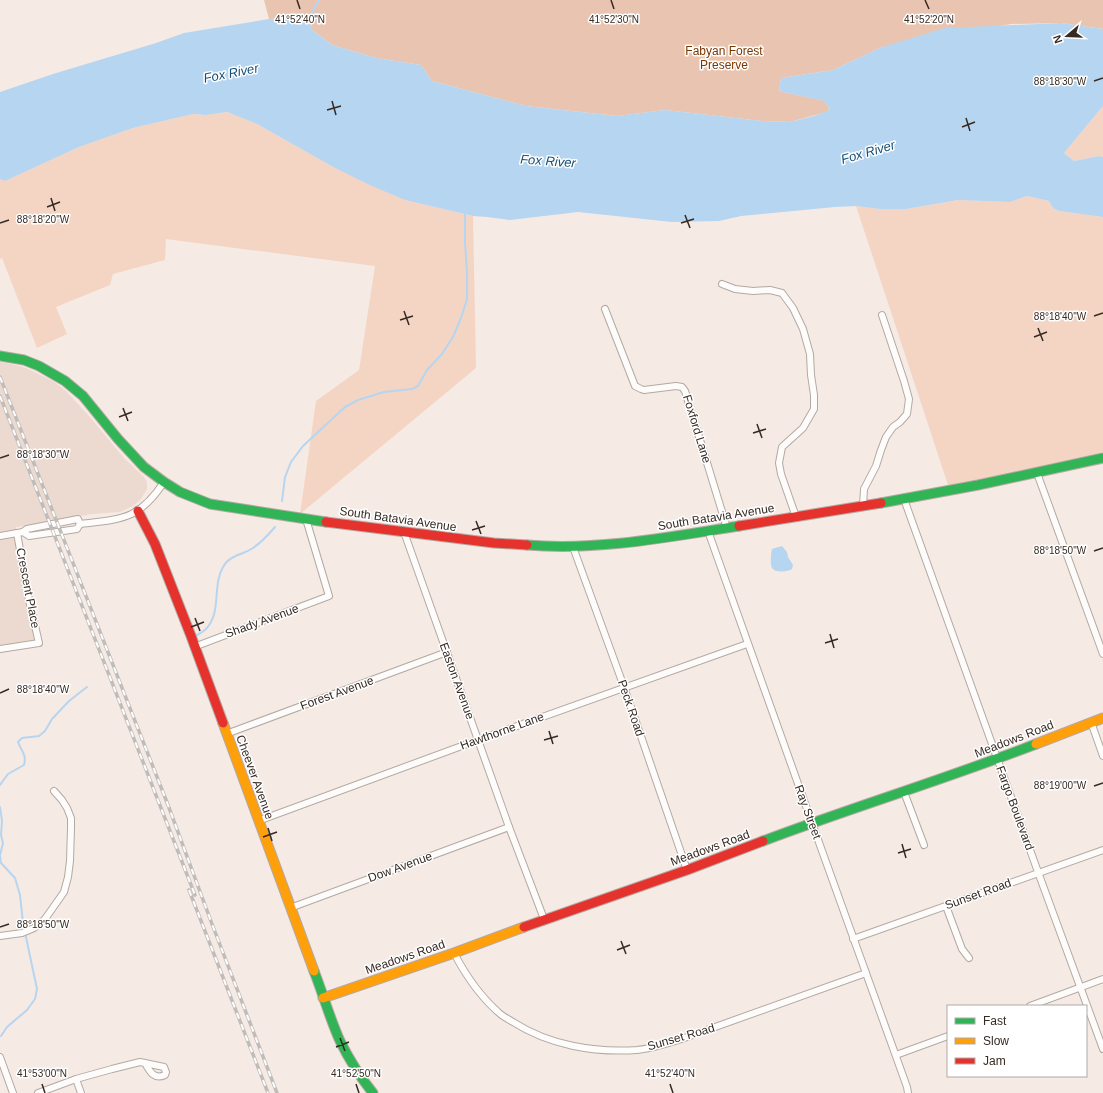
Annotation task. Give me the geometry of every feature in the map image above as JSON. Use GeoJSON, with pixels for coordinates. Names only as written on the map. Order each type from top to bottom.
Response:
{"type":"FeatureCollection","features":[{"type":"Feature","properties":{"kind":"street"},"geometry":{"type":"LineString","coordinates":[[722,284],[735,289],[753,291],[770,290],[782,293],[794,308],[803,329],[810,354],[814,409],[804,428],[782,447],[779,463],[781,474],[796,517]]}},
{"type":"Feature","properties":{"kind":"street","name":"Foxford Lane"},"geometry":{"type":"LineString","coordinates":[[605,309],[635,386],[644,390],[676,386],[682,387],[685,391],[727,528]]}},
{"type":"Feature","properties":{"kind":"street"},"geometry":{"type":"LineString","coordinates":[[862,506],[864,489],[876,466],[886,437],[906,414],[909,399],[882,315]]}},
{"type":"Feature","properties":{"kind":"street","name":"South Batavia Avenue"},"geometry":{"type":"LineString","coordinates":[[0,356],[24,360],[39,366],[65,381],[83,396],[92,406],[136,460],[164,482],[180,492],[210,504],[306,519],[498,544],[573,547],[637,542],[904,499],[1038,473],[1103,458]]}},
{"type":"Feature","properties":{"kind":"street"},"geometry":{"type":"LineString","coordinates":[[1038,473],[1103,654]]}},
{"type":"Feature","properties":{"kind":"street"},"geometry":{"type":"LineString","coordinates":[[0,536],[20,533],[28,536],[67,531],[77,529],[80,524],[121,518],[138,512],[155,496],[164,482]]}},
{"type":"Feature","properties":{"kind":"street","name":"Fargo Boulevard"},"geometry":{"type":"LineString","coordinates":[[904,499],[1103,1049]]}},
{"type":"Feature","properties":{"kind":"street","name":"Cheever Avenue"},"geometry":{"type":"LineString","coordinates":[[138,512],[155,544],[342,1045],[363,1080],[373,1093]]}},
{"type":"Feature","properties":{"kind":"street","name":"Shady Avenue"},"geometry":{"type":"LineString","coordinates":[[194,647],[329,596],[306,519]]}},
{"type":"Feature","properties":{"kind":"street","name":"Ray Street"},"geometry":{"type":"LineString","coordinates":[[708,531],[747,644],[896,1055],[908,1093]]}},
{"type":"Feature","properties":{"kind":"street","name":"Easton Avenue"},"geometry":{"type":"LineString","coordinates":[[404,532],[509,827],[544,920]]}},
{"type":"Feature","properties":{"kind":"street","name":"Crescent Place"},"geometry":{"type":"LineString","coordinates":[[0,649],[39,643],[28,600],[20,533]]}},
{"type":"Feature","properties":{"kind":"street","name":"Peck Road"},"geometry":{"type":"LineString","coordinates":[[573,547],[624,687],[687,870]]}},
{"type":"Feature","properties":{"kind":"street","name":"Hawthorne Lane"},"geometry":{"type":"LineString","coordinates":[[258,821],[624,687],[747,644]]}},
{"type":"Feature","properties":{"kind":"street","name":"Forest Avenue"},"geometry":{"type":"LineString","coordinates":[[226,734],[447,652]]}},
{"type":"Feature","properties":{"kind":"street","name":"Meadows Road"},"geometry":{"type":"LineString","coordinates":[[324,998],[687,870],[812,823],[997,759],[1103,718]]}},
{"type":"Feature","properties":{"kind":"street"},"geometry":{"type":"LineString","coordinates":[[1091,722],[1103,756]]}},
{"type":"Feature","properties":{"kind":"street"},"geometry":{"type":"LineString","coordinates":[[0,936],[22,933],[34,928],[41,923],[64,892],[70,862],[71,818],[62,800],[54,791]]}},
{"type":"Feature","properties":{"kind":"street"},"geometry":{"type":"LineString","coordinates":[[904,792],[924,845]]}},
{"type":"Feature","properties":{"kind":"street","name":"Dow Avenue"},"geometry":{"type":"LineString","coordinates":[[290,908],[509,827]]}},
{"type":"Feature","properties":{"kind":"street","name":"Sunset Road"},"geometry":{"type":"LineString","coordinates":[[853,939],[1103,850]]}},
{"type":"Feature","properties":{"kind":"street"},"geometry":{"type":"LineString","coordinates":[[946,906],[962,949],[969,958]]}},
{"type":"Feature","properties":{"kind":"street","name":"Sunset Road"},"geometry":{"type":"LineString","coordinates":[[454,953],[465,973],[479,993],[499,1013],[524,1029],[552,1040],[578,1047],[608,1050],[637,1050],[663,1045],[866,973]]}},
{"type":"Feature","properties":{"kind":"street"},"geometry":{"type":"LineString","coordinates":[[1033,1005],[1103,979]]}},
{"type":"Feature","properties":{"kind":"street"},"geometry":{"type":"LineString","coordinates":[[896,1055],[947,1036]]}},
{"type":"Feature","properties":{"kind":"street"},"geometry":{"type":"LineString","coordinates":[[0,1057],[13,1093]]}},
{"type":"Feature","properties":{"kind":"street"},"geometry":{"type":"LineString","coordinates":[[38,1093],[76,1079],[140,1062],[145,1063],[164,1067],[166,1072],[165,1075],[157,1077],[153,1075],[145,1063]]}},
{"type":"Feature","properties":{"kind":"street"},"geometry":{"type":"LineString","coordinates":[[76,1079],[82,1093]]}},
{"type":"Feature","properties":{"kind":"shaded area"},"geometry":{"type":"Polygon","coordinates":[[[1103,106],[1103,157],[1099,156],[1074,161],[1064,153],[1103,106]]]}},
{"type":"Feature","properties":{"kind":"shaded area"},"geometry":{"type":"Polygon","coordinates":[[[227,112],[257,124],[335,168],[405,200],[473,216],[476,368],[300,514],[316,401],[359,370],[375,266],[166,239],[165,260],[113,274],[110,285],[56,307],[67,334],[37,348],[2,258],[0,259],[0,179],[5,181],[79,147],[133,128],[193,114],[206,115],[227,112]]]}},
{"type":"Feature","properties":{"kind":"shaded area"},"geometry":{"type":"Polygon","coordinates":[[[1027,196],[1049,201],[1053,208],[1059,211],[1103,217],[1103,452],[949,488],[856,206],[880,209],[906,209],[958,200],[1010,202],[1027,196]]]}},
{"type":"Feature","properties":{"kind":"shaded area"},"geometry":{"type":"Polygon","coordinates":[[[0,362],[26,368],[53,381],[66,391],[124,458],[144,477],[147,482],[147,489],[141,499],[133,506],[120,512],[92,514],[16,527],[28,606],[37,642],[0,647],[0,362]]]}},
{"type":"Feature","properties":{"kind":"green space","name":"Fabyan Forest Preserve"},"geometry":{"type":"Polygon","coordinates":[[[264,0],[1103,0],[1103,29],[1061,23],[1011,24],[882,47],[833,70],[781,78],[779,91],[825,101],[830,111],[790,122],[762,121],[665,110],[617,116],[526,106],[432,81],[421,65],[376,58],[332,45],[311,29],[310,18],[269,19],[264,0]]]}},
{"type":"Feature","properties":{"kind":"water","name":"Fox River"},"geometry":{"type":"Polygon","coordinates":[[[310,18],[311,29],[332,45],[376,58],[421,65],[432,81],[526,106],[617,116],[665,110],[762,121],[790,122],[830,110],[824,101],[779,91],[781,78],[833,70],[882,47],[945,28],[1061,23],[1103,29],[1103,106],[1064,153],[1074,161],[1099,156],[1103,157],[1103,217],[1059,211],[1053,208],[1049,201],[1027,196],[1010,202],[958,200],[906,209],[880,209],[856,206],[835,207],[741,216],[719,221],[672,222],[578,212],[510,220],[473,216],[405,200],[335,168],[257,124],[227,112],[206,115],[193,114],[133,128],[79,147],[5,181],[0,179],[0,92],[184,33],[269,19],[310,18]]]}},
{"type":"Feature","properties":{"kind":"water"},"geometry":{"type":"Polygon","coordinates":[[[782,546],[787,552],[793,565],[792,569],[790,570],[776,571],[771,566],[771,553],[772,549],[782,546]]]}},
{"type":"Feature","properties":{"kind":"waterway"},"geometry":{"type":"LineString","coordinates":[[308,20],[319,0]]}},
{"type":"Feature","properties":{"kind":"waterway"},"geometry":{"type":"LineString","coordinates":[[282,501],[285,477],[291,462],[303,446],[345,407],[358,400],[384,392],[412,389],[418,386],[427,370],[442,354],[453,337],[467,299],[465,212]]}},
{"type":"Feature","properties":{"kind":"waterway"},"geometry":{"type":"LineString","coordinates":[[195,636],[205,630],[214,615],[218,582],[223,567],[232,558],[256,546],[275,527]]}},
{"type":"Feature","properties":{"kind":"waterway"},"geometry":{"type":"LineString","coordinates":[[0,785],[8,774],[24,765],[24,755],[18,742],[22,738],[39,736],[45,731],[52,719],[69,701],[87,687]]}},
{"type":"Feature","properties":{"kind":"waterway"},"geometry":{"type":"LineString","coordinates":[[0,807],[2,821],[1,835],[3,843],[0,855]]}},
{"type":"Feature","properties":{"kind":"waterway"},"geometry":{"type":"LineString","coordinates":[[0,856],[1,863],[15,878],[20,895],[23,923],[37,989],[35,999],[27,1010],[7,1027],[1,1036]]}},
{"type":"Feature","properties":{"kind":"railway"},"geometry":{"type":"LineString","coordinates":[[0,377],[168,805],[277,1093]]}},
{"type":"Feature","properties":{"kind":"railway"},"geometry":{"type":"LineString","coordinates":[[0,396],[195,895]]}},
{"type":"Feature","properties":{"kind":"railway"},"geometry":{"type":"LineString","coordinates":[[189,890],[268,1093]]}},
{"type":"Feature","properties":{"kind":"traffic: fast"},"geometry":{"type":"LineString","coordinates":[[0,356],[24,360],[39,366],[65,381],[83,396],[118,439],[144,467],[180,492],[210,504],[326,522]]}},
{"type":"Feature","properties":{"kind":"traffic: fast"},"geometry":{"type":"LineString","coordinates":[[881,503],[978,485],[1103,458]]}},
{"type":"Feature","properties":{"kind":"traffic: fast"},"geometry":{"type":"LineString","coordinates":[[527,545],[607,545],[739,526]]}},
{"type":"Feature","properties":{"kind":"traffic: fast"},"geometry":{"type":"LineString","coordinates":[[763,841],[1036,744]]}},
{"type":"Feature","properties":{"kind":"traffic: fast"},"geometry":{"type":"LineString","coordinates":[[314,971],[340,1041],[355,1068],[373,1093]]}},
{"type":"Feature","properties":{"kind":"traffic: slow"},"geometry":{"type":"LineString","coordinates":[[1036,744],[1103,718]]}},
{"type":"Feature","properties":{"kind":"traffic: slow"},"geometry":{"type":"LineString","coordinates":[[223,723],[314,971]]}},
{"type":"Feature","properties":{"kind":"traffic: slow"},"geometry":{"type":"LineString","coordinates":[[323,998],[454,953],[524,927]]}},
{"type":"Feature","properties":{"kind":"traffic: jam"},"geometry":{"type":"LineString","coordinates":[[739,526],[881,503]]}},
{"type":"Feature","properties":{"kind":"traffic: jam"},"geometry":{"type":"LineString","coordinates":[[138,511],[155,544],[223,723]]}},
{"type":"Feature","properties":{"kind":"traffic: jam"},"geometry":{"type":"LineString","coordinates":[[326,522],[494,543],[527,545]]}},
{"type":"Feature","properties":{"kind":"traffic: jam"},"geometry":{"type":"LineString","coordinates":[[524,927],[687,870],[763,841]]}}]}
